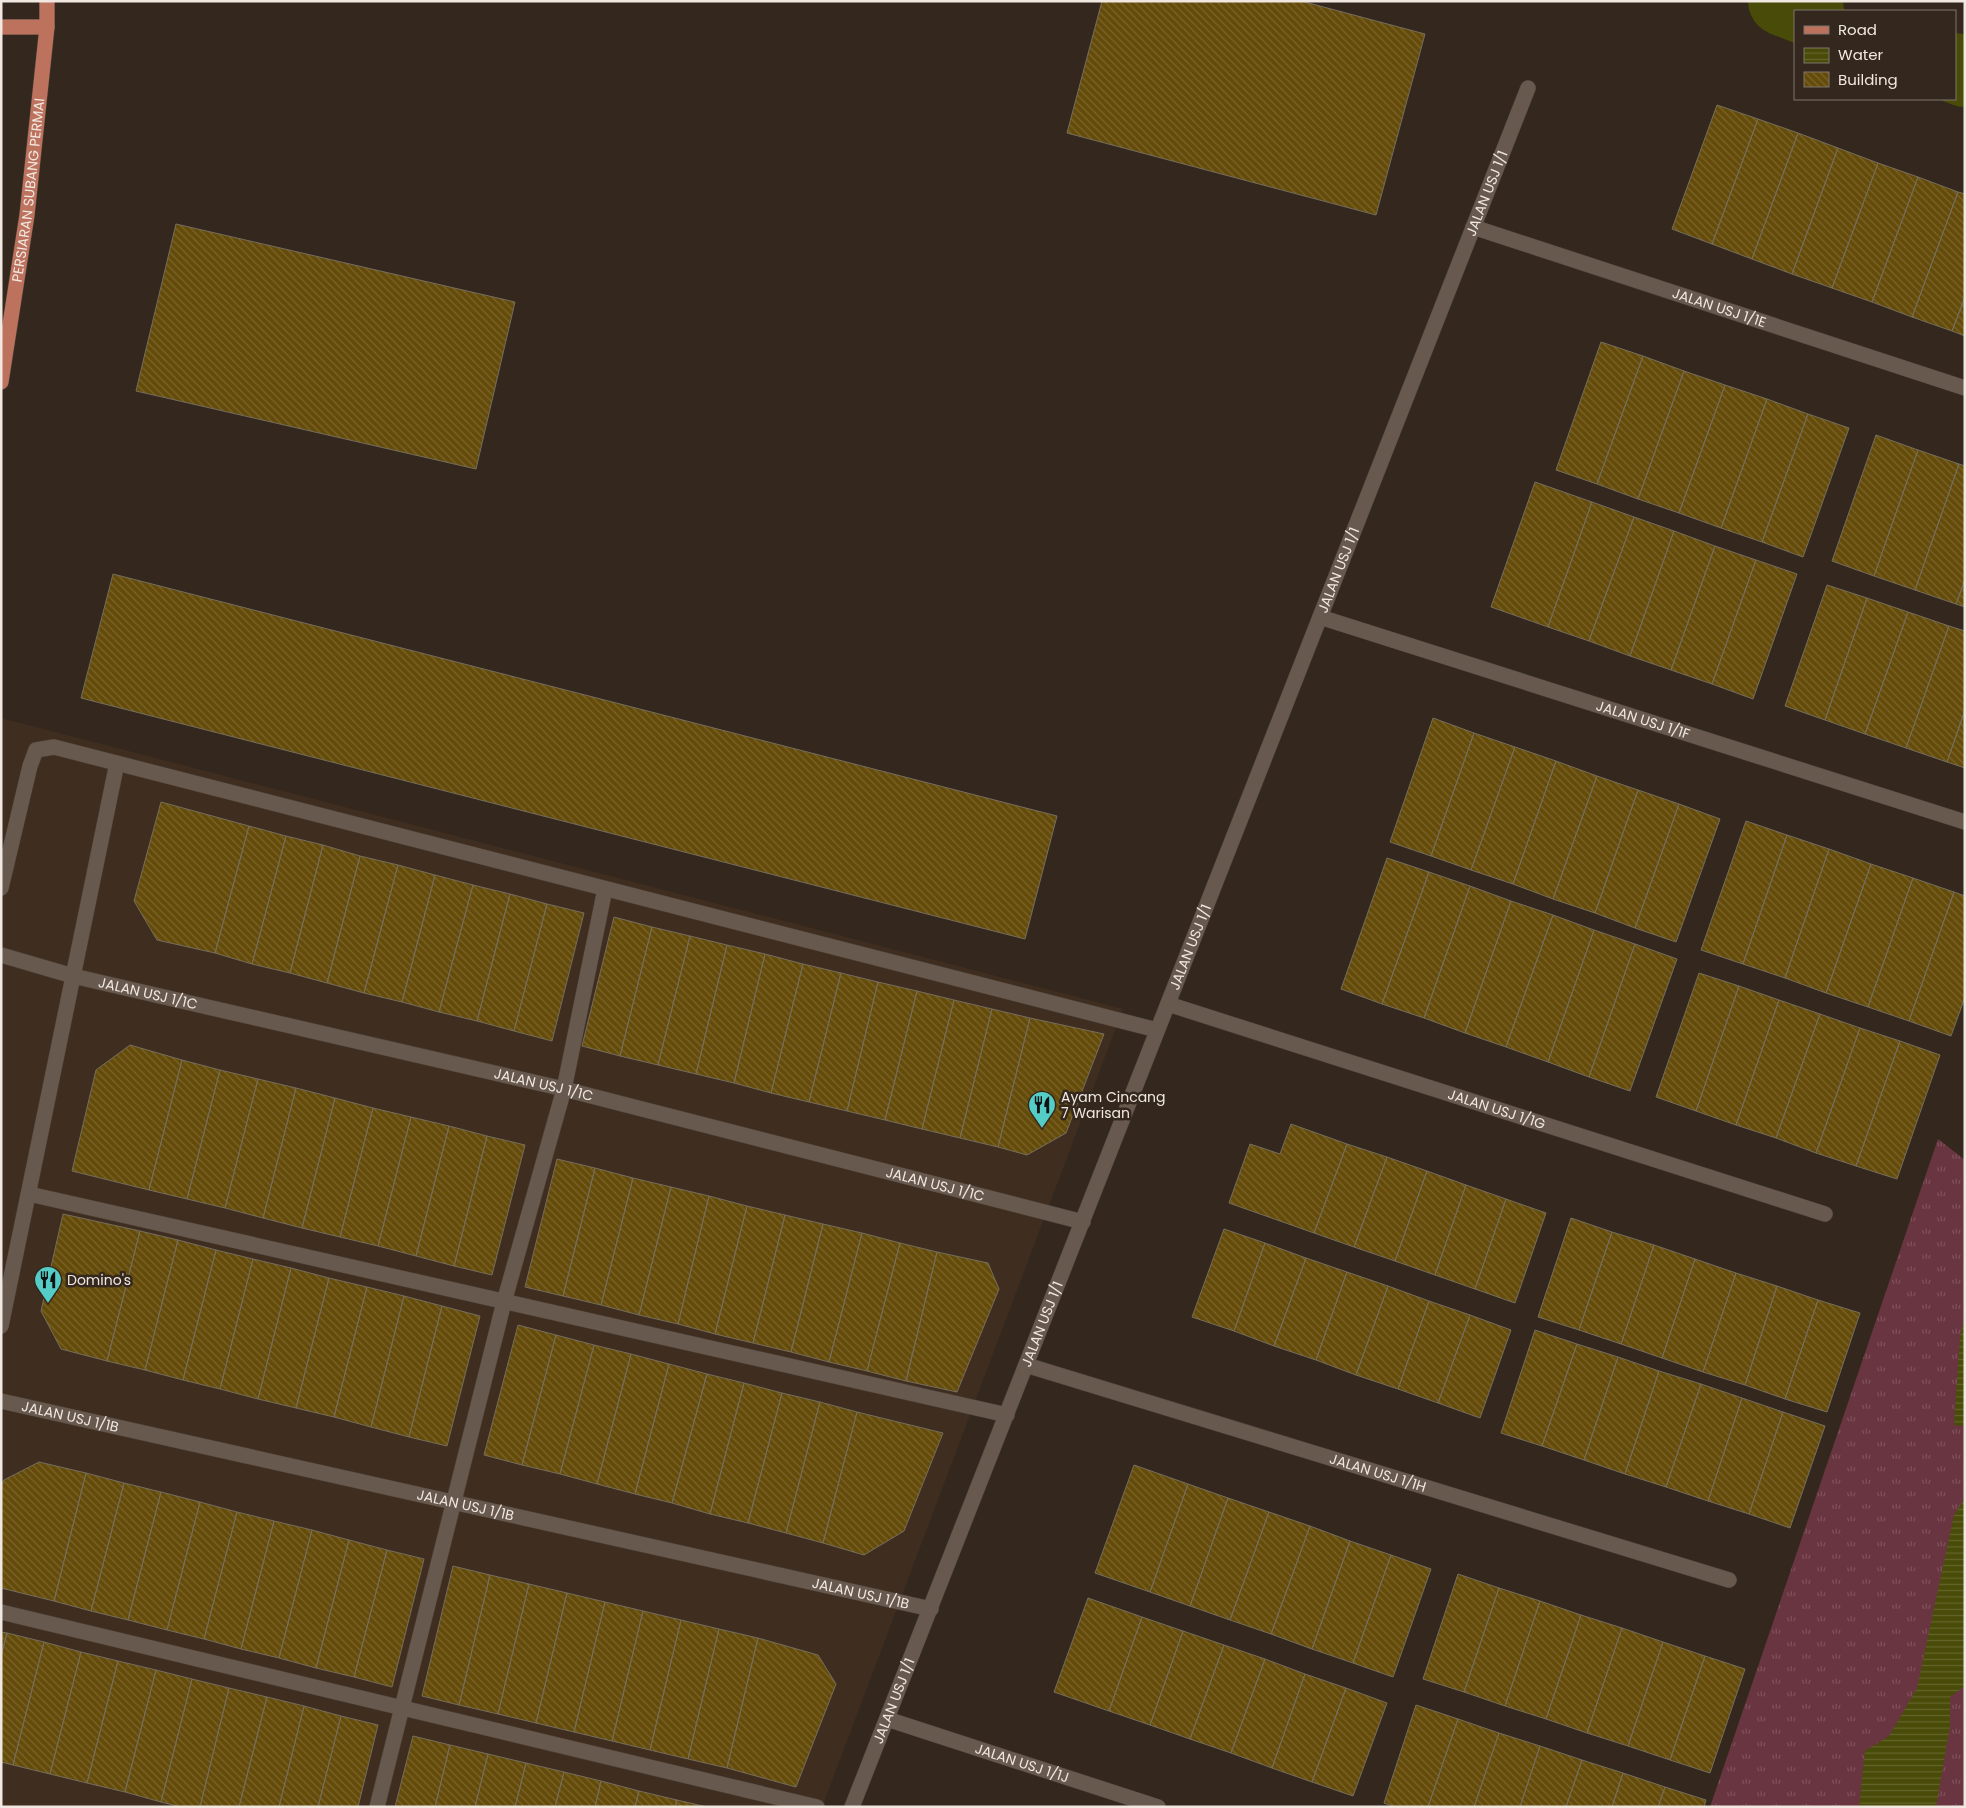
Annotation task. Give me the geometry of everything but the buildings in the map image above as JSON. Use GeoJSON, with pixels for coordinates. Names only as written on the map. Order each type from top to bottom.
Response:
{"type":"FeatureCollection","features":[{"type":"Feature","properties":{"kind":"main road","name":"PERSIARAN SUBANG PERMAI"},"geometry":{"type":"LineString","coordinates":[[1,382],[27,215],[47,27],[46,1]]}},
{"type":"Feature","properties":{"kind":"main road"},"geometry":{"type":"LineString","coordinates":[[1,27],[47,27]]}},
{"type":"Feature","properties":{"kind":"street","name":"JALAN USJ 1/1"},"geometry":{"type":"LineString","coordinates":[[852,1807],[1528,88]]}},
{"type":"Feature","properties":{"kind":"street","name":"JALAN USJ 1/1E"},"geometry":{"type":"LineString","coordinates":[[1473,227],[1965,388]]}},
{"type":"Feature","properties":{"kind":"street","name":"JALAN USJ 1/1F"},"geometry":{"type":"LineString","coordinates":[[1320,617],[1965,822]]}},
{"type":"Feature","properties":{"kind":"street"},"geometry":{"type":"LineString","coordinates":[[1,888],[30,766],[36,750],[54,747],[1158,1030]]}},
{"type":"Feature","properties":{"kind":"street"},"geometry":{"type":"LineString","coordinates":[[1,1326],[118,763]]}},
{"type":"Feature","properties":{"kind":"street"},"geometry":{"type":"LineString","coordinates":[[377,1807],[504,1302],[564,1089],[605,889]]}},
{"type":"Feature","properties":{"kind":"street","name":"JALAN USJ 1/1C"},"geometry":{"type":"LineString","coordinates":[[1,955],[73,976],[564,1089],[1082,1222]]}},
{"type":"Feature","properties":{"kind":"street","name":"JALAN USJ 1/1G"},"geometry":{"type":"LineString","coordinates":[[1168,1004],[1825,1214]]}},
{"type":"Feature","properties":{"kind":"street"},"geometry":{"type":"LineString","coordinates":[[29,1194],[1007,1415]]}},
{"type":"Feature","properties":{"kind":"street","name":"JALAN USJ 1/1H"},"geometry":{"type":"LineString","coordinates":[[1026,1365],[1729,1580]]}},
{"type":"Feature","properties":{"kind":"street","name":"JALAN USJ 1/1B"},"geometry":{"type":"LineString","coordinates":[[1,1401],[931,1609]]}},
{"type":"Feature","properties":{"kind":"street"},"geometry":{"type":"LineString","coordinates":[[1,1612],[817,1807]]}},
{"type":"Feature","properties":{"kind":"street","name":"JALAN USJ 1/1J"},"geometry":{"type":"LineString","coordinates":[[887,1719],[1158,1807]]}},
{"type":"Feature","properties":{"kind":"shaded area"},"geometry":{"type":"Polygon","coordinates":[[[1,718],[1123,1009],[822,1807],[1,1807],[1,718]]]}},
{"type":"Feature","properties":{"kind":"green space"},"geometry":{"type":"Polygon","coordinates":[[[1938,1139],[1965,1160],[1965,1807],[1710,1807],[1938,1139]]]}},
{"type":"Feature","properties":{"kind":"water"},"geometry":{"type":"Polygon","coordinates":[[[1965,1316],[1965,1426],[1954,1425],[1960,1337],[1965,1316]]]}},
{"type":"Feature","properties":{"kind":"water"},"geometry":{"type":"Polygon","coordinates":[[[1965,1498],[1965,1686],[1950,1697],[1950,1726],[1936,1807],[1859,1807],[1865,1751],[1889,1736],[1917,1688],[1954,1515],[1965,1498]]]}},
{"type":"Feature","properties":{"kind":"waterway"},"geometry":{"type":"LineString","coordinates":[[1783,1],[1806,10]]}},
{"type":"Feature","properties":{"kind":"waterway"},"geometry":{"type":"LineString","coordinates":[[1956,68],[1965,72]]}},
{"type":"Feature","properties":{"kind":"place","name":"Ayam Cincang 7 Warisan"},"geometry":{"type":"Point","coordinates":[1042,1129]}},
{"type":"Feature","properties":{"kind":"place","name":"Domino's"},"geometry":{"type":"Point","coordinates":[48,1304]}}]}
